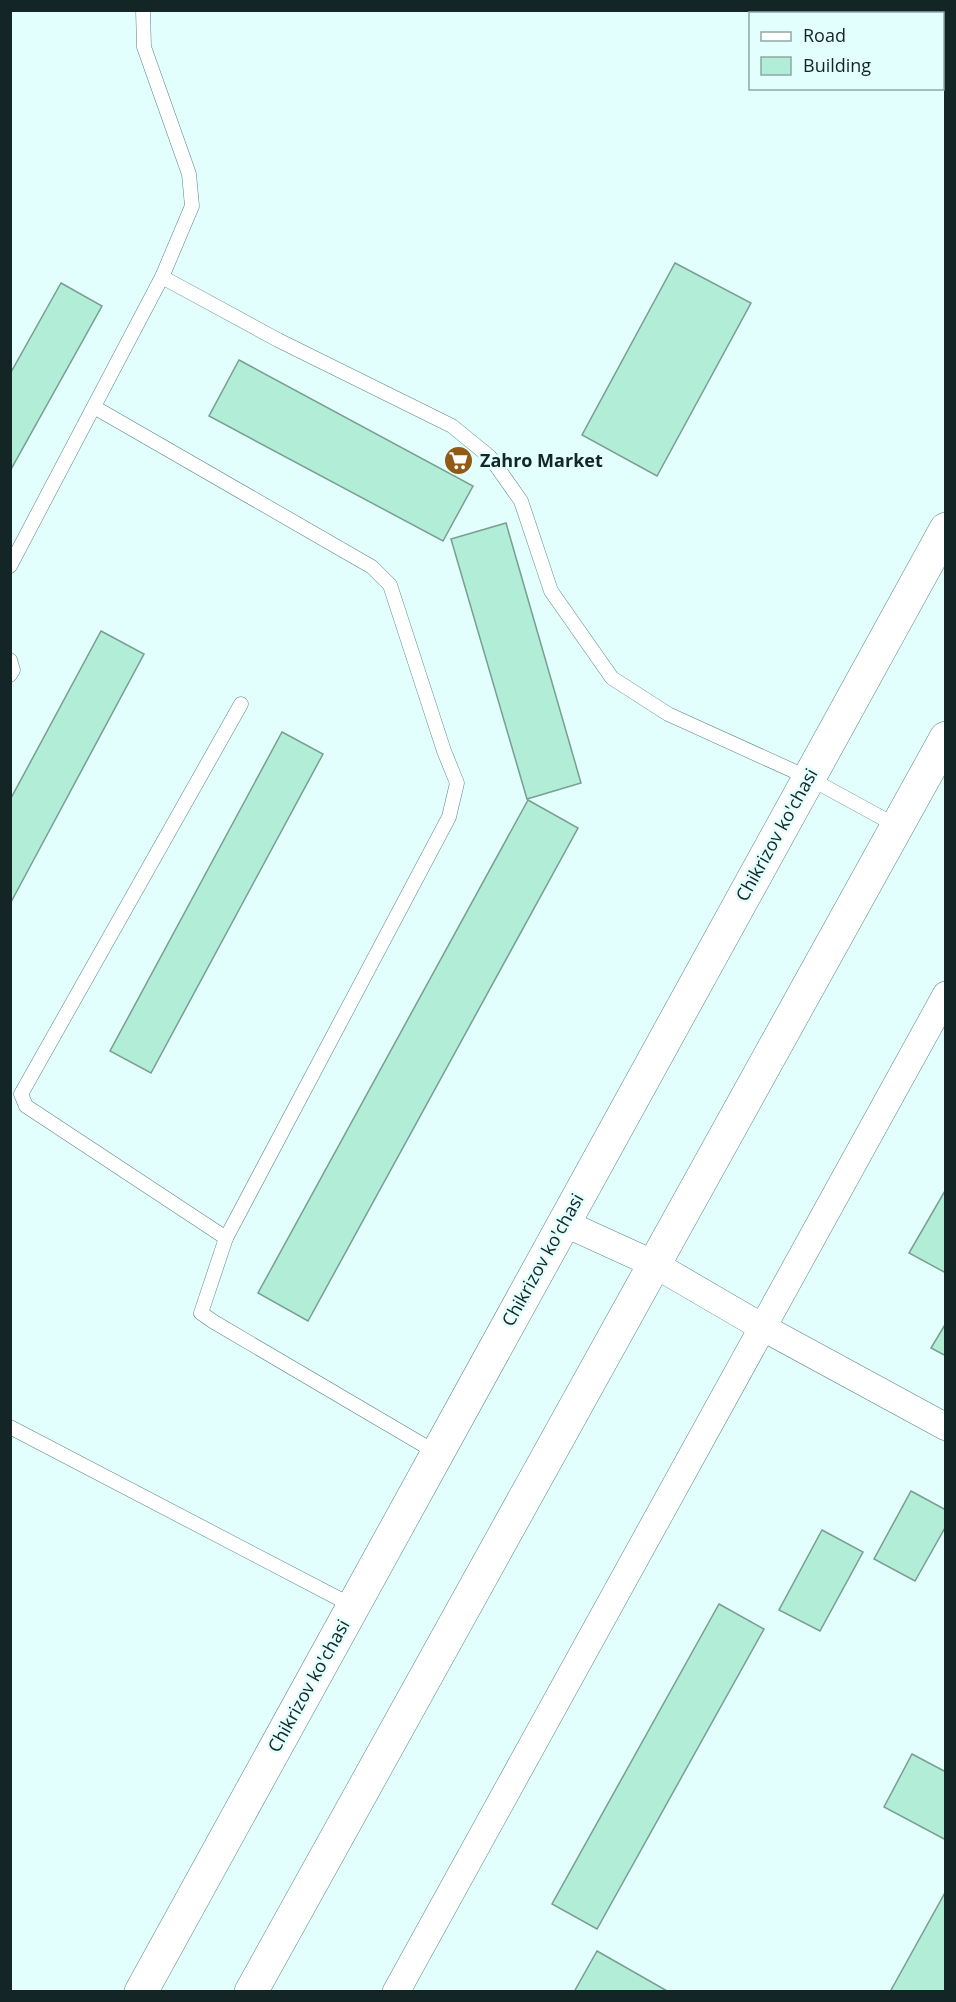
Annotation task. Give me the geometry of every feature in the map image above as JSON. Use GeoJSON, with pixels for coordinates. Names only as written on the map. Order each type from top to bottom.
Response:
{"type":"FeatureCollection","features":[{"type":"Feature","properties":{"kind":"main road","name":"Chikrizov ko'chasi"},"geometry":{"type":"LineString","coordinates":[[141,1992],[945,529]]}},
{"type":"Feature","properties":{"kind":"main road"},"geometry":{"type":"LineString","coordinates":[[251,1992],[945,738]]}},
{"type":"Feature","properties":{"kind":"street"},"geometry":{"type":"LineString","coordinates":[[396,1992],[945,995]]}},
{"type":"Feature","properties":{"kind":"street"},"geometry":{"type":"LineString","coordinates":[[564,1222],[654,1264],[762,1327],[945,1427]]}},
{"type":"Feature","properties":{"kind":"lane"},"geometry":{"type":"LineString","coordinates":[[10,566],[162,277],[192,206],[189,174],[144,47],[142,10]]}},
{"type":"Feature","properties":{"kind":"lane"},"geometry":{"type":"LineString","coordinates":[[162,277],[278,340],[452,426],[490,457],[521,501],[550,591],[612,678],[668,714],[809,778],[897,826]]}},
{"type":"Feature","properties":{"kind":"lane"},"geometry":{"type":"LineString","coordinates":[[94,407],[372,567],[390,585],[444,751],[457,783],[449,818],[226,1238],[201,1313],[437,1453]]}},
{"type":"Feature","properties":{"kind":"lane"},"geometry":{"type":"LineString","coordinates":[[10,660],[13,670],[10,675]]}},
{"type":"Feature","properties":{"kind":"lane"},"geometry":{"type":"LineString","coordinates":[[226,1238],[26,1106],[21,1094],[241,704]]}},
{"type":"Feature","properties":{"kind":"lane"},"geometry":{"type":"LineString","coordinates":[[10,1427],[353,1606]]}},
{"type":"Feature","properties":{"kind":"building"},"geometry":{"type":"Polygon","coordinates":[[[675,263],[751,303],[657,476],[582,435],[675,263]]]}},
{"type":"Feature","properties":{"kind":"building"},"geometry":{"type":"Polygon","coordinates":[[[61,283],[102,306],[10,471],[10,374],[61,283]]]}},
{"type":"Feature","properties":{"kind":"building"},"geometry":{"type":"Polygon","coordinates":[[[239,360],[473,486],[443,541],[209,416],[239,360]]]}},
{"type":"Feature","properties":{"kind":"building"},"geometry":{"type":"Polygon","coordinates":[[[506,523],[581,783],[527,799],[451,539],[506,523]]]}},
{"type":"Feature","properties":{"kind":"building"},"geometry":{"type":"Polygon","coordinates":[[[101,631],[144,654],[10,904],[10,800],[101,631]]]}},
{"type":"Feature","properties":{"kind":"building"},"geometry":{"type":"Polygon","coordinates":[[[282,732],[323,754],[151,1073],[110,1051],[282,732]]]}},
{"type":"Feature","properties":{"kind":"building"},"geometry":{"type":"Polygon","coordinates":[[[528,800],[578,828],[308,1321],[258,1293],[528,800]]]}},
{"type":"Feature","properties":{"kind":"building"},"geometry":{"type":"Polygon","coordinates":[[[946,1189],[946,1273],[909,1253],[946,1189]]]}},
{"type":"Feature","properties":{"kind":"building"},"geometry":{"type":"Polygon","coordinates":[[[946,1323],[946,1356],[931,1348],[946,1323]]]}},
{"type":"Feature","properties":{"kind":"building"},"geometry":{"type":"Polygon","coordinates":[[[911,1491],[946,1510],[946,1526],[915,1581],[874,1559],[911,1491]]]}},
{"type":"Feature","properties":{"kind":"building"},"geometry":{"type":"Polygon","coordinates":[[[822,1530],[863,1552],[820,1631],[779,1610],[822,1530]]]}},
{"type":"Feature","properties":{"kind":"building"},"geometry":{"type":"Polygon","coordinates":[[[719,1604],[764,1629],[597,1929],[552,1904],[719,1604]]]}},
{"type":"Feature","properties":{"kind":"building"},"geometry":{"type":"Polygon","coordinates":[[[912,1754],[946,1772],[946,1840],[884,1807],[912,1754]]]}},
{"type":"Feature","properties":{"kind":"building"},"geometry":{"type":"Polygon","coordinates":[[[946,1891],[946,1992],[890,1992],[946,1891]]]}},
{"type":"Feature","properties":{"kind":"building"},"geometry":{"type":"Polygon","coordinates":[[[597,1951],[669,1992],[574,1992],[597,1951]]]}},
{"type":"Feature","properties":{"kind":"place","name":"Zahro Market"},"geometry":{"type":"Point","coordinates":[459,461]}}]}
